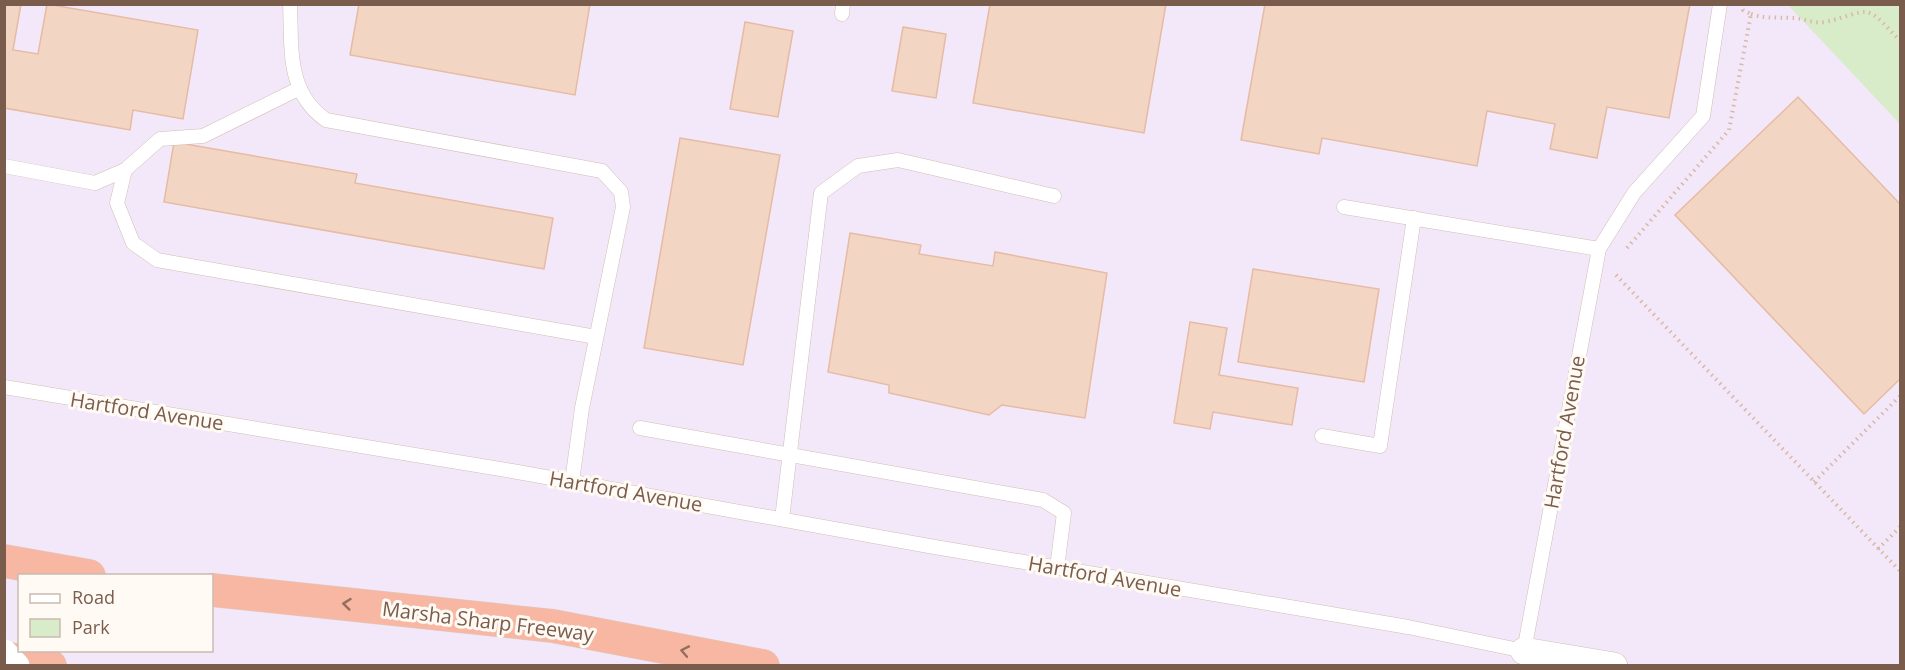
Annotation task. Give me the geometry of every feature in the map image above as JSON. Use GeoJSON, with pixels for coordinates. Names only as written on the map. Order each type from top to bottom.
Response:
{"type":"FeatureCollection","features":[{"type":"Feature","properties":{"kind":"highway"},"geometry":{"type":"LineString","coordinates":[[4,561],[78,574]]}},
{"type":"Feature","properties":{"kind":"highway","name":"Marsha Sharp Freeway"},"geometry":{"type":"LineString","coordinates":[[213,591],[553,626],[764,666]]}},
{"type":"Feature","properties":{"kind":"highway"},"geometry":{"type":"LineString","coordinates":[[4,658],[50,666]]}},
{"type":"Feature","properties":{"kind":"street"},"geometry":{"type":"LineString","coordinates":[[1524,651],[1614,666]]}},
{"type":"Feature","properties":{"kind":"street"},"geometry":{"type":"LineString","coordinates":[[4,653],[16,666]]}},
{"type":"Feature","properties":{"kind":"lane"},"geometry":{"type":"LineString","coordinates":[[290,4],[294,76],[311,110],[326,120],[602,171],[621,192],[623,207],[582,408],[572,482]]}},
{"type":"Feature","properties":{"kind":"lane","name":"Hartford Avenue"},"geometry":{"type":"LineString","coordinates":[[4,387],[572,482],[1057,568],[1408,627],[1524,651],[1599,249],[1634,193],[1703,116],[1720,4]]}},
{"type":"Feature","properties":{"kind":"lane"},"geometry":{"type":"LineString","coordinates":[[4,166],[95,183],[125,170],[160,139],[203,136],[300,88]]}},
{"type":"Feature","properties":{"kind":"lane"},"geometry":{"type":"LineString","coordinates":[[782,519],[821,193],[858,166],[898,160],[1054,196]]}},
{"type":"Feature","properties":{"kind":"lane"},"geometry":{"type":"LineString","coordinates":[[125,170],[117,203],[132,243],[157,260],[596,337]]}},
{"type":"Feature","properties":{"kind":"lane"},"geometry":{"type":"LineString","coordinates":[[1344,207],[1599,249]]}},
{"type":"Feature","properties":{"kind":"lane"},"geometry":{"type":"LineString","coordinates":[[1322,436],[1380,446],[1414,218]]}},
{"type":"Feature","properties":{"kind":"lane"},"geometry":{"type":"LineString","coordinates":[[640,428],[1043,500],[1064,513],[1057,568]]}},
{"type":"Feature","properties":{"kind":"path"},"geometry":{"type":"LineString","coordinates":[[1743,4],[1743,10],[1767,19],[1794,18],[1823,22],[1862,10],[1876,15],[1900,40]]}},
{"type":"Feature","properties":{"kind":"path"},"geometry":{"type":"LineString","coordinates":[[1626,249],[1729,130],[1750,14]]}},
{"type":"Feature","properties":{"kind":"path"},"geometry":{"type":"LineString","coordinates":[[1615,271],[1618,279],[1900,571]]}},
{"type":"Feature","properties":{"kind":"path"},"geometry":{"type":"LineString","coordinates":[[1814,482],[1900,396]]}},
{"type":"Feature","properties":{"kind":"path"},"geometry":{"type":"LineString","coordinates":[[1878,549],[1900,527]]}},
{"type":"Feature","properties":{"kind":"shaded area"},"geometry":{"type":"Polygon","coordinates":[[[4,5],[1900,5],[1900,665],[5,665],[4,5]]]}},
{"type":"Feature","properties":{"kind":"green space"},"geometry":{"type":"Polygon","coordinates":[[[1788,5],[1900,5],[1900,124],[1788,5]]]}},
{"type":"Feature","properties":{"kind":"building"},"geometry":{"type":"Polygon","coordinates":[[[4,4],[21,4],[13,50],[38,54],[47,4],[198,30],[183,119],[133,110],[130,130],[4,108],[4,4]]]}},
{"type":"Feature","properties":{"kind":"building"},"geometry":{"type":"Polygon","coordinates":[[[359,4],[590,4],[575,95],[350,55],[359,4]]]}},
{"type":"Feature","properties":{"kind":"building"},"geometry":{"type":"Polygon","coordinates":[[[990,4],[1166,4],[1144,133],[973,103],[990,4]]]}},
{"type":"Feature","properties":{"kind":"building"},"geometry":{"type":"Polygon","coordinates":[[[1265,4],[1690,4],[1669,118],[1607,107],[1597,158],[1550,149],[1555,124],[1487,111],[1477,166],[1322,138],[1319,154],[1241,140],[1265,4]]]}},
{"type":"Feature","properties":{"kind":"building"},"geometry":{"type":"Polygon","coordinates":[[[745,22],[793,31],[778,117],[730,109],[745,22]]]}},
{"type":"Feature","properties":{"kind":"building"},"geometry":{"type":"Polygon","coordinates":[[[903,27],[946,34],[936,98],[892,91],[903,27]]]}},
{"type":"Feature","properties":{"kind":"building"},"geometry":{"type":"Polygon","coordinates":[[[1798,97],[1900,204],[1900,379],[1864,414],[1675,215],[1798,97]]]}},
{"type":"Feature","properties":{"kind":"building"},"geometry":{"type":"Polygon","coordinates":[[[680,138],[780,155],[743,365],[644,348],[680,138]]]}},
{"type":"Feature","properties":{"kind":"building"},"geometry":{"type":"Polygon","coordinates":[[[174,142],[357,174],[355,183],[553,218],[544,269],[164,202],[174,142]]]}},
{"type":"Feature","properties":{"kind":"building"},"geometry":{"type":"Polygon","coordinates":[[[850,233],[921,245],[919,254],[993,266],[995,252],[1107,273],[1085,418],[1002,405],[989,415],[889,393],[889,385],[828,372],[850,233]]]}},
{"type":"Feature","properties":{"kind":"building"},"geometry":{"type":"Polygon","coordinates":[[[1253,269],[1379,289],[1364,382],[1238,362],[1253,269]]]}},
{"type":"Feature","properties":{"kind":"building"},"geometry":{"type":"Polygon","coordinates":[[[1190,322],[1227,328],[1219,375],[1298,388],[1292,425],[1213,412],[1210,429],[1174,423],[1190,322]]]}}]}
